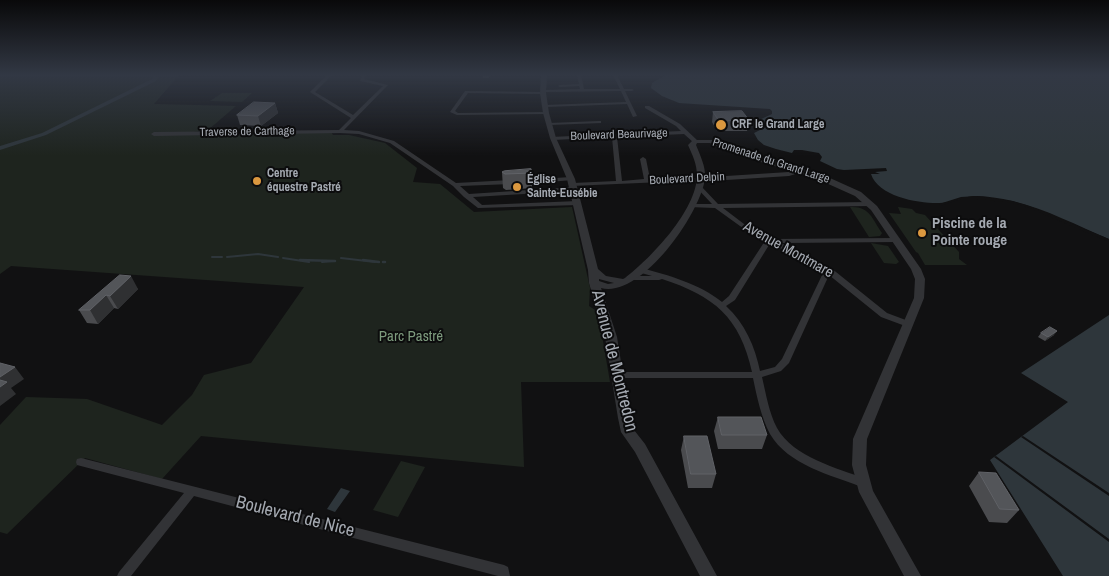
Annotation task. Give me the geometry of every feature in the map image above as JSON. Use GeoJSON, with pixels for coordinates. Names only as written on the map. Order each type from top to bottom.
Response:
{"type":"FeatureCollection","features":[{"type":"Feature","properties":{"kind":"street"},"geometry":{"type":"LineString","coordinates":[[329,102],[353,116]]}},
{"type":"Feature","properties":{"kind":"street"},"geometry":{"type":"LineString","coordinates":[[340,131],[368,102]]}},
{"type":"Feature","properties":{"kind":"street"},"geometry":{"type":"LineString","coordinates":[[460,102],[452,113],[625,103]]}},
{"type":"Feature","properties":{"kind":"street","name":"Avenue de Montredon"},"geometry":{"type":"LineString","coordinates":[[545,102],[553,138],[578,203],[593,270],[594,283],[611,336],[628,432],[640,448],[709,576]]}},
{"type":"Feature","properties":{"kind":"street"},"geometry":{"type":"LineString","coordinates":[[627,102],[635,116]]}},
{"type":"Feature","properties":{"kind":"street","name":"Promenade du Grand Large"},"geometry":{"type":"LineString","coordinates":[[647,107],[678,125],[695,142],[710,141],[844,187],[871,204],[888,228],[892,240],[916,269],[920,279],[919,298],[860,439],[859,465],[862,482],[870,500],[912,576]]}},
{"type":"Feature","properties":{"kind":"street"},"geometry":{"type":"LineString","coordinates":[[502,109],[545,109]]}},
{"type":"Feature","properties":{"kind":"street"},"geometry":{"type":"LineString","coordinates":[[549,124],[599,122]]}},
{"type":"Feature","properties":{"kind":"street","name":"Traverse de Carthage"},"geometry":{"type":"LineString","coordinates":[[154,134],[340,131],[359,133],[392,142],[455,185],[480,208],[578,203]]}},
{"type":"Feature","properties":{"kind":"street","name":"Boulevard Beaurivage"},"geometry":{"type":"LineString","coordinates":[[553,138],[686,132]]}},
{"type":"Feature","properties":{"kind":"street"},"geometry":{"type":"LineString","coordinates":[[614,135],[619,182]]}},
{"type":"Feature","properties":{"kind":"street"},"geometry":{"type":"LineString","coordinates":[[594,283],[609,287],[618,286],[633,278],[674,235],[691,206],[700,183],[700,169],[692,145],[695,142]]}},
{"type":"Feature","properties":{"kind":"street"},"geometry":{"type":"LineString","coordinates":[[643,160],[647,181]]}},
{"type":"Feature","properties":{"kind":"street","name":"Boulevard Delpin"},"geometry":{"type":"LineString","coordinates":[[572,184],[647,181],[700,183],[802,171]]}},
{"type":"Feature","properties":{"kind":"street","name":"Avenue Montmare"},"geometry":{"type":"LineString","coordinates":[[700,183],[717,206],[742,225],[828,270],[884,315],[908,324]]}},
{"type":"Feature","properties":{"kind":"street"},"geometry":{"type":"LineString","coordinates":[[455,185],[572,184]]}},
{"type":"Feature","properties":{"kind":"street"},"geometry":{"type":"LineString","coordinates":[[466,196],[572,184]]}},
{"type":"Feature","properties":{"kind":"street"},"geometry":{"type":"LineString","coordinates":[[691,206],[871,204]]}},
{"type":"Feature","properties":{"kind":"street"},"geometry":{"type":"LineString","coordinates":[[722,306],[732,298],[766,244],[772,241],[892,240]]}},
{"type":"Feature","properties":{"kind":"street"},"geometry":{"type":"LineString","coordinates":[[593,270],[603,278],[619,281]]}},
{"type":"Feature","properties":{"kind":"street"},"geometry":{"type":"LineString","coordinates":[[601,301],[601,294],[609,287],[641,270],[698,289],[722,306],[732,316],[747,340],[770,424],[780,441],[805,459],[862,482]]}},
{"type":"Feature","properties":{"kind":"street"},"geometry":{"type":"LineString","coordinates":[[618,375],[757,374],[778,369],[786,362],[828,270]]}},
{"type":"Feature","properties":{"kind":"street"},"geometry":{"type":"LineString","coordinates":[[633,278],[666,278]]}},
{"type":"Feature","properties":{"kind":"street","name":"Boulevard de Nice"},"geometry":{"type":"LineString","coordinates":[[81,462],[504,571],[504,576]]}},
{"type":"Feature","properties":{"kind":"street"},"geometry":{"type":"LineString","coordinates":[[123,576],[192,491]]}},
{"type":"Feature","properties":{"kind":"green space","name":"Parc Pastré"},"geometry":{"type":"Polygon","coordinates":[[[0,102],[156,102],[154,104],[236,106],[208,130],[180,134],[331,132],[333,135],[349,135],[385,143],[417,168],[413,182],[440,184],[474,212],[572,207],[590,288],[589,306],[598,312],[610,382],[521,382],[524,467],[201,436],[162,479],[85,458],[7,534],[0,532],[0,425],[26,397],[87,399],[162,425],[192,395],[204,375],[251,363],[304,287],[11,266],[0,274],[0,102]]]}},
{"type":"Feature","properties":{"kind":"green space"},"geometry":{"type":"Polygon","coordinates":[[[850,207],[857,207],[870,214],[882,233],[880,236],[869,237],[850,207]]]}},
{"type":"Feature","properties":{"kind":"green space","name":"Piscine de la Pointe rouge"},"geometry":{"type":"Polygon","coordinates":[[[898,207],[912,209],[916,213],[925,215],[959,252],[959,259],[967,265],[925,265],[889,213],[901,214],[898,207]]]}},
{"type":"Feature","properties":{"kind":"green space"},"geometry":{"type":"Polygon","coordinates":[[[871,243],[888,246],[899,262],[896,264],[884,263],[871,243]]]}},
{"type":"Feature","properties":{"kind":"green space"},"geometry":{"type":"Polygon","coordinates":[[[401,461],[425,467],[398,517],[373,510],[401,461]]]}},
{"type":"Feature","properties":{"kind":"shaded area"},"geometry":{"type":"Polygon","coordinates":[[[676,102],[1109,102],[1109,239],[1050,213],[1008,200],[974,196],[937,203],[919,202],[899,197],[881,188],[871,174],[880,174],[875,172],[887,171],[886,168],[837,169],[820,161],[822,157],[819,153],[794,150],[792,153],[764,145],[754,133],[766,127],[767,125],[759,120],[772,114],[770,109],[676,102]]]}},
{"type":"Feature","properties":{"kind":"shaded area"},"geometry":{"type":"Polygon","coordinates":[[[1109,315],[1109,576],[1063,576],[990,460],[1068,402],[1021,373],[1109,315]]]}},
{"type":"Feature","properties":{"kind":"shaded area"},"geometry":{"type":"Polygon","coordinates":[[[341,488],[350,491],[335,512],[327,509],[341,488]]]}},
{"type":"Feature","properties":{"kind":"pier"},"geometry":{"type":"Polygon","coordinates":[[[977,196],[1012,201],[1029,206],[1109,239],[1109,242],[1029,208],[1011,203],[961,199],[940,206],[939,204],[961,197],[977,196]]]}},
{"type":"Feature","properties":{"kind":"pier"},"geometry":{"type":"Polygon","coordinates":[[[1023,436],[1109,493],[1109,496],[1021,437],[1023,436]]]}},
{"type":"Feature","properties":{"kind":"pier"},"geometry":{"type":"Polygon","coordinates":[[[996,456],[1109,539],[1109,542],[994,457],[996,456]]]}},
{"type":"Feature","properties":{"kind":"building"},"geometry":{"type":"Polygon","coordinates":[[[254,102],[275,103],[258,116],[237,115],[254,102]]]}},
{"type":"Feature","properties":{"kind":"building"},"geometry":{"type":"Polygon","coordinates":[[[742,111],[749,120],[719,121],[713,112],[742,111]]]}},
{"type":"Feature","properties":{"kind":"building"},"geometry":{"type":"Polygon","coordinates":[[[531,169],[532,173],[505,174],[502,172],[504,171],[531,169]]]}},
{"type":"Feature","properties":{"kind":"building"},"geometry":{"type":"Polygon","coordinates":[[[120,275],[131,276],[110,296],[106,295],[90,310],[79,310],[120,275]]]}},
{"type":"Feature","properties":{"kind":"building"},"geometry":{"type":"Polygon","coordinates":[[[1050,327],[1057,331],[1048,337],[1041,333],[1050,327]]]}},
{"type":"Feature","properties":{"kind":"building"},"geometry":{"type":"Polygon","coordinates":[[[0,363],[15,367],[0,377],[0,363]]]}},
{"type":"Feature","properties":{"kind":"building"},"geometry":{"type":"Polygon","coordinates":[[[0,380],[7,382],[0,387],[0,380]]]}},
{"type":"Feature","properties":{"kind":"building"},"geometry":{"type":"Polygon","coordinates":[[[718,417],[761,417],[767,435],[722,435],[718,417]]]}},
{"type":"Feature","properties":{"kind":"building"},"geometry":{"type":"Polygon","coordinates":[[[684,436],[707,436],[716,474],[691,474],[684,436]]]}},
{"type":"Feature","properties":{"kind":"building"},"geometry":{"type":"Polygon","coordinates":[[[979,472],[996,473],[1019,510],[1000,509],[979,472]]]}},
{"type":"Feature","properties":{"kind":"waterway"},"geometry":{"type":"LineString","coordinates":[[0,148],[44,134],[109,102]]}},
{"type":"Feature","properties":{"kind":"waterway"},"geometry":{"type":"LineString","coordinates":[[227,257],[258,254],[278,257]]}},
{"type":"Feature","properties":{"kind":"waterway"},"geometry":{"type":"LineString","coordinates":[[212,257],[222,257]]}},
{"type":"Feature","properties":{"kind":"waterway"},"geometry":{"type":"LineString","coordinates":[[283,258],[309,262]]}},
{"type":"Feature","properties":{"kind":"waterway"},"geometry":{"type":"LineString","coordinates":[[341,258],[375,262]]}},
{"type":"Feature","properties":{"kind":"waterway"},"geometry":{"type":"LineString","coordinates":[[300,260],[335,261],[322,262]]}},
{"type":"Feature","properties":{"kind":"waterway"},"geometry":{"type":"LineString","coordinates":[[363,260],[379,262]]}},
{"type":"Feature","properties":{"kind":"place","name":"CRF le Grand Large"},"geometry":{"type":"Point","coordinates":[721,125]}},
{"type":"Feature","properties":{"kind":"place","name":"Centre équestre Pastré"},"geometry":{"type":"Point","coordinates":[257,181]}},
{"type":"Feature","properties":{"kind":"place","name":"Église Sainte-Eusébie"},"geometry":{"type":"Point","coordinates":[517,187]}},
{"type":"Feature","properties":{"kind":"place","name":"Piscine de la Pointe rouge"},"geometry":{"type":"Point","coordinates":[922,233]}}]}
